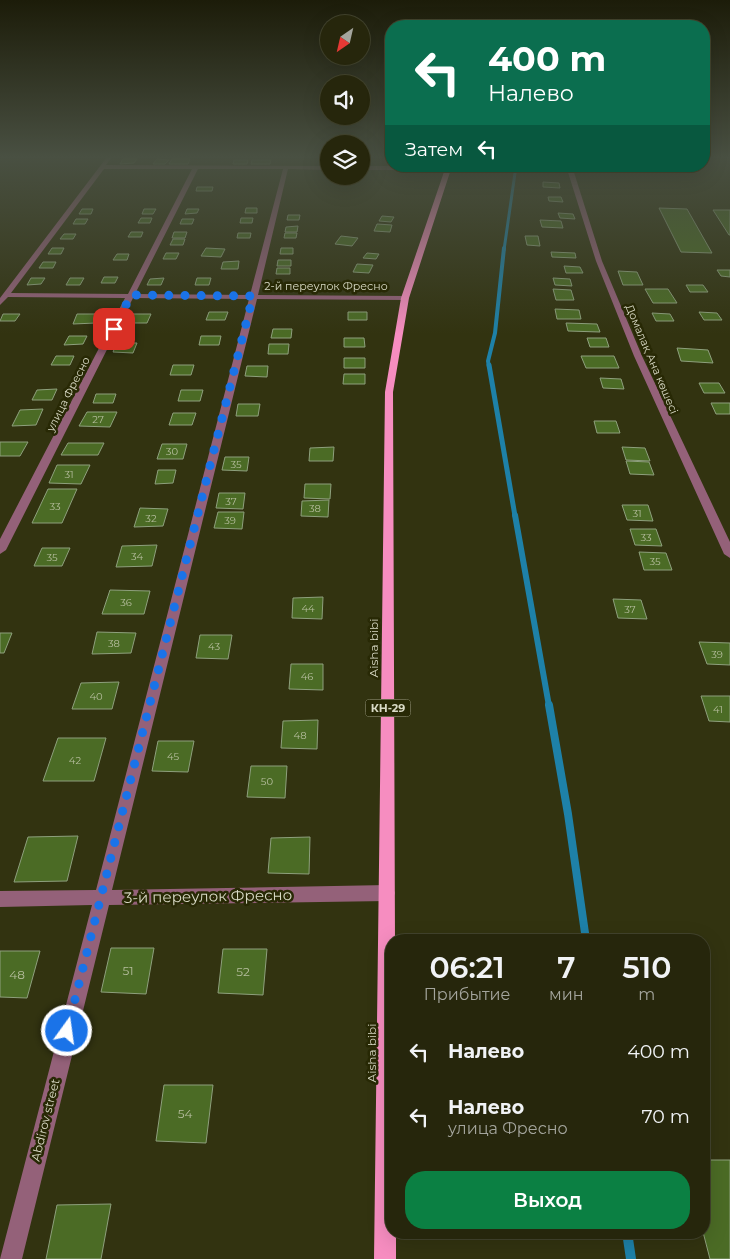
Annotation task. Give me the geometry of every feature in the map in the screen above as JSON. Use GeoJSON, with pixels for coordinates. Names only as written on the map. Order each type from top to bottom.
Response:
{"type":"FeatureCollection","features":[{"type":"Feature","properties":{"kind":"main road","name":"Aisha bibi"},"geometry":{"type":"LineString","coordinates":[[387,934],[389,392],[405,298],[433,216]]}},
{"type":"Feature","properties":{"kind":"main road","name":"Aisha bibi"},"geometry":{"type":"LineString","coordinates":[[385,1239],[385,1259]]}},
{"type":"Feature","properties":{"kind":"street"},"geometry":{"type":"LineString","coordinates":[[0,303],[67,216]]}},
{"type":"Feature","properties":{"kind":"street","name":"улица Фресно"},"geometry":{"type":"LineString","coordinates":[[0,550],[172,216]]}},
{"type":"Feature","properties":{"kind":"street","name":"Abdirov street"},"geometry":{"type":"LineString","coordinates":[[11,1259],[100,898],[274,216]]}},
{"type":"Feature","properties":{"kind":"street","name":"Домалақ Ана көшесі"},"geometry":{"type":"LineString","coordinates":[[585,216],[599,261],[638,356],[730,554]]}},
{"type":"Feature","properties":{"kind":"street","name":"2-й переулок Фресно"},"geometry":{"type":"LineString","coordinates":[[6,295],[405,298]]}},
{"type":"Feature","properties":{"kind":"street","name":"3-й переулок Фресно"},"geometry":{"type":"LineString","coordinates":[[0,899],[387,893]]}},
{"type":"Feature","properties":{"kind":"building"},"geometry":{"type":"Polygon","coordinates":[[[288,216],[300,216],[299,220],[287,220],[288,216]]]}},
{"type":"Feature","properties":{"kind":"building"},"geometry":{"type":"Polygon","coordinates":[[[382,216],[394,217],[391,222],[379,221],[382,216]]]}},
{"type":"Feature","properties":{"kind":"building"},"geometry":{"type":"Polygon","coordinates":[[[559,216],[574,216],[575,219],[560,218],[559,216]]]}},
{"type":"Feature","properties":{"kind":"building"},"geometry":{"type":"Polygon","coordinates":[[[663,216],[691,216],[712,253],[681,252],[663,216]]]}},
{"type":"Feature","properties":{"kind":"building"},"geometry":{"type":"Polygon","coordinates":[[[717,216],[730,216],[729,235],[717,216]]]}},
{"type":"Feature","properties":{"kind":"building"},"geometry":{"type":"Polygon","coordinates":[[[141,218],[152,218],[150,223],[138,223],[141,218]]]}},
{"type":"Feature","properties":{"kind":"building"},"geometry":{"type":"Polygon","coordinates":[[[241,218],[253,218],[252,223],[240,223],[241,218]]]}},
{"type":"Feature","properties":{"kind":"building"},"geometry":{"type":"Polygon","coordinates":[[[76,219],[88,219],[85,224],[73,224],[76,219]]]}},
{"type":"Feature","properties":{"kind":"building"},"geometry":{"type":"Polygon","coordinates":[[[182,219],[194,219],[192,224],[180,224],[182,219]]]}},
{"type":"Feature","properties":{"kind":"building"},"geometry":{"type":"Polygon","coordinates":[[[540,220],[561,221],[563,228],[542,227],[540,220]]]}},
{"type":"Feature","properties":{"kind":"building"},"geometry":{"type":"Polygon","coordinates":[[[377,224],[392,225],[390,232],[374,231],[377,224]]]}},
{"type":"Feature","properties":{"kind":"building"},"geometry":{"type":"Polygon","coordinates":[[[298,226],[297,232],[285,232],[286,227],[298,226]]]}},
{"type":"Feature","properties":{"kind":"building"},"geometry":{"type":"Polygon","coordinates":[[[131,232],[143,232],[141,237],[128,237],[131,232]]]}},
{"type":"Feature","properties":{"kind":"building"},"geometry":{"type":"Polygon","coordinates":[[[174,232],[187,232],[185,238],[172,238],[174,232]]]}},
{"type":"Feature","properties":{"kind":"building"},"geometry":{"type":"Polygon","coordinates":[[[238,233],[251,233],[250,238],[237,238],[238,233]]]}},
{"type":"Feature","properties":{"kind":"building"},"geometry":{"type":"Polygon","coordinates":[[[285,233],[297,233],[296,238],[284,238],[285,233]]]}},
{"type":"Feature","properties":{"kind":"building"},"geometry":{"type":"Polygon","coordinates":[[[64,234],[76,234],[73,239],[60,239],[64,234]]]}},
{"type":"Feature","properties":{"kind":"building"},"geometry":{"type":"Polygon","coordinates":[[[341,236],[358,238],[352,246],[335,244],[341,236]]]}},
{"type":"Feature","properties":{"kind":"building"},"geometry":{"type":"Polygon","coordinates":[[[525,236],[538,236],[540,246],[527,245],[525,236]]]}},
{"type":"Feature","properties":{"kind":"building"},"geometry":{"type":"Polygon","coordinates":[[[173,239],[185,239],[183,245],[170,245],[173,239]]]}},
{"type":"Feature","properties":{"kind":"building"},"geometry":{"type":"Polygon","coordinates":[[[52,248],[64,248],[61,254],[48,254],[52,248]]]}},
{"type":"Feature","properties":{"kind":"building"},"geometry":{"type":"Polygon","coordinates":[[[206,248],[225,249],[221,257],[201,256],[206,248]]]}},
{"type":"Feature","properties":{"kind":"building"},"geometry":{"type":"Polygon","coordinates":[[[281,248],[293,248],[293,254],[280,254],[281,248]]]}},
{"type":"Feature","properties":{"kind":"building"},"geometry":{"type":"Polygon","coordinates":[[[551,252],[575,253],[576,258],[552,257],[551,252]]]}},
{"type":"Feature","properties":{"kind":"building"},"geometry":{"type":"Polygon","coordinates":[[[166,253],[179,253],[176,259],[163,259],[166,253]]]}},
{"type":"Feature","properties":{"kind":"building"},"geometry":{"type":"Polygon","coordinates":[[[367,253],[379,254],[376,259],[363,258],[367,253]]]}},
{"type":"Feature","properties":{"kind":"building"},"geometry":{"type":"Polygon","coordinates":[[[117,254],[129,254],[127,260],[113,260],[117,254]]]}},
{"type":"Feature","properties":{"kind":"building"},"geometry":{"type":"Polygon","coordinates":[[[278,260],[291,260],[291,266],[277,266],[278,260]]]}},
{"type":"Feature","properties":{"kind":"building"},"geometry":{"type":"Polygon","coordinates":[[[239,261],[238,269],[221,269],[223,262],[239,261]]]}},
{"type":"Feature","properties":{"kind":"building"},"geometry":{"type":"Polygon","coordinates":[[[43,262],[56,262],[53,268],[39,268],[43,262]]]}},
{"type":"Feature","properties":{"kind":"building"},"geometry":{"type":"Polygon","coordinates":[[[357,264],[373,265],[369,273],[353,272],[357,264]]]}},
{"type":"Feature","properties":{"kind":"building"},"geometry":{"type":"Polygon","coordinates":[[[564,266],[580,267],[583,273],[566,273],[564,266]]]}},
{"type":"Feature","properties":{"kind":"building"},"geometry":{"type":"Polygon","coordinates":[[[277,268],[290,268],[290,274],[276,274],[277,268]]]}},
{"type":"Feature","properties":{"kind":"building"},"geometry":{"type":"Polygon","coordinates":[[[717,270],[730,270],[730,277],[721,276],[717,270]]]}},
{"type":"Feature","properties":{"kind":"building"},"geometry":{"type":"Polygon","coordinates":[[[618,271],[637,272],[643,285],[623,285],[618,271]]]}},
{"type":"Feature","properties":{"kind":"building"},"geometry":{"type":"Polygon","coordinates":[[[104,277],[118,277],[115,283],[101,283],[104,277]]]}},
{"type":"Feature","properties":{"kind":"building"},"geometry":{"type":"Polygon","coordinates":[[[31,278],[45,278],[41,284],[27,285],[31,278]]]}},
{"type":"Feature","properties":{"kind":"building"},"geometry":{"type":"Polygon","coordinates":[[[70,278],[84,278],[80,285],[66,285],[70,278]]]}},
{"type":"Feature","properties":{"kind":"building"},"geometry":{"type":"Polygon","coordinates":[[[164,278],[161,285],[147,285],[150,279],[164,278]]]}},
{"type":"Feature","properties":{"kind":"building"},"geometry":{"type":"Polygon","coordinates":[[[197,278],[211,278],[209,285],[195,285],[197,278]]]}},
{"type":"Feature","properties":{"kind":"building"},"geometry":{"type":"Polygon","coordinates":[[[553,278],[570,279],[572,286],[555,285],[553,278]]]}},
{"type":"Feature","properties":{"kind":"building"},"geometry":{"type":"Polygon","coordinates":[[[686,285],[703,285],[708,292],[690,292],[686,285]]]}},
{"type":"Feature","properties":{"kind":"building"},"geometry":{"type":"Polygon","coordinates":[[[553,289],[571,290],[574,300],[556,300],[553,289]]]}},
{"type":"Feature","properties":{"kind":"building"},"geometry":{"type":"Polygon","coordinates":[[[645,289],[668,289],[677,303],[653,303],[645,289]]]}},
{"type":"Feature","properties":{"kind":"building"},"geometry":{"type":"Polygon","coordinates":[[[555,309],[579,310],[581,319],[557,319],[555,309]]]}},
{"type":"Feature","properties":{"kind":"building"},"geometry":{"type":"Polygon","coordinates":[[[209,312],[228,312],[225,320],[206,320],[209,312]]]}},
{"type":"Feature","properties":{"kind":"building"},"geometry":{"type":"Polygon","coordinates":[[[348,312],[367,312],[367,320],[348,320],[348,312]]]}},
{"type":"Feature","properties":{"kind":"building"},"geometry":{"type":"Polygon","coordinates":[[[699,312],[717,313],[722,320],[704,320],[699,312]]]}},
{"type":"Feature","properties":{"kind":"building"},"geometry":{"type":"Polygon","coordinates":[[[652,313],[670,314],[674,321],[656,321],[652,313]]]}},
{"type":"Feature","properties":{"kind":"building"},"geometry":{"type":"Polygon","coordinates":[[[3,314],[20,314],[15,321],[0,321],[3,314]]]}},
{"type":"Feature","properties":{"kind":"building"},"geometry":{"type":"Polygon","coordinates":[[[77,314],[99,314],[96,323],[73,324],[77,314]]]}},
{"type":"Feature","properties":{"kind":"building"},"geometry":{"type":"Polygon","coordinates":[[[132,314],[151,314],[147,323],[128,323],[132,314]]]}},
{"type":"Feature","properties":{"kind":"building"},"geometry":{"type":"Polygon","coordinates":[[[566,323],[597,324],[600,332],[568,331],[566,323]]]}},
{"type":"Feature","properties":{"kind":"building"},"geometry":{"type":"Polygon","coordinates":[[[273,329],[292,329],[291,338],[271,338],[273,329]]]}},
{"type":"Feature","properties":{"kind":"building"},"geometry":{"type":"Polygon","coordinates":[[[69,336],[87,336],[83,344],[64,345],[69,336]]]}},
{"type":"Feature","properties":{"kind":"building"},"geometry":{"type":"Polygon","coordinates":[[[201,336],[221,336],[219,345],[199,345],[201,336]]]}},
{"type":"Feature","properties":{"kind":"building"},"geometry":{"type":"Polygon","coordinates":[[[344,338],[364,338],[365,347],[344,347],[344,338]]]}},
{"type":"Feature","properties":{"kind":"building"},"geometry":{"type":"Polygon","coordinates":[[[587,338],[606,338],[609,347],[590,347],[587,338]]]}},
{"type":"Feature","properties":{"kind":"building"},"geometry":{"type":"Polygon","coordinates":[[[117,343],[137,343],[133,353],[113,352],[117,343]]]}},
{"type":"Feature","properties":{"kind":"building"},"geometry":{"type":"Polygon","coordinates":[[[269,344],[289,344],[288,354],[268,354],[269,344]]]}},
{"type":"Feature","properties":{"kind":"building"},"geometry":{"type":"Polygon","coordinates":[[[677,348],[708,350],[713,363],[681,361],[677,348]]]}},
{"type":"Feature","properties":{"kind":"building"},"geometry":{"type":"Polygon","coordinates":[[[56,356],[74,356],[70,365],[51,365],[56,356]]]}},
{"type":"Feature","properties":{"kind":"building"},"geometry":{"type":"Polygon","coordinates":[[[581,356],[614,356],[619,368],[586,368],[581,356]]]}},
{"type":"Feature","properties":{"kind":"building"},"geometry":{"type":"Polygon","coordinates":[[[344,358],[365,358],[365,368],[344,368],[344,358]]]}},
{"type":"Feature","properties":{"kind":"building"},"geometry":{"type":"Polygon","coordinates":[[[173,365],[194,365],[191,375],[170,375],[173,365]]]}},
{"type":"Feature","properties":{"kind":"building"},"geometry":{"type":"Polygon","coordinates":[[[247,366],[268,366],[267,377],[245,376],[247,366]]]}},
{"type":"Feature","properties":{"kind":"building"},"geometry":{"type":"Polygon","coordinates":[[[344,374],[365,374],[365,384],[343,384],[344,374]]]}},
{"type":"Feature","properties":{"kind":"building"},"geometry":{"type":"Polygon","coordinates":[[[600,378],[621,379],[624,389],[603,388],[600,378]]]}},
{"type":"Feature","properties":{"kind":"building"},"geometry":{"type":"Polygon","coordinates":[[[699,383],[719,383],[725,393],[704,393],[699,383]]]}},
{"type":"Feature","properties":{"kind":"building"},"geometry":{"type":"Polygon","coordinates":[[[57,389],[52,400],[32,400],[37,390],[57,389]]]}},
{"type":"Feature","properties":{"kind":"building"},"geometry":{"type":"Polygon","coordinates":[[[181,390],[203,390],[200,401],[178,401],[181,390]]]}},
{"type":"Feature","properties":{"kind":"building"},"geometry":{"type":"Polygon","coordinates":[[[96,394],[116,394],[113,403],[93,403],[96,394]]]}},
{"type":"Feature","properties":{"kind":"building"},"geometry":{"type":"Polygon","coordinates":[[[711,403],[730,403],[730,414],[716,414],[711,403]]]}},
{"type":"Feature","properties":{"kind":"building"},"geometry":{"type":"Polygon","coordinates":[[[238,404],[260,404],[258,416],[236,416],[238,404]]]}},
{"type":"Feature","properties":{"kind":"building"},"geometry":{"type":"Polygon","coordinates":[[[43,409],[36,425],[12,426],[20,410],[43,409]]]}},
{"type":"Feature","properties":{"kind":"building"},"geometry":{"type":"Polygon","coordinates":[[[87,412],[117,412],[110,427],[79,426],[87,412]]]}},
{"type":"Feature","properties":{"kind":"building"},"geometry":{"type":"Polygon","coordinates":[[[173,413],[196,413],[192,425],[169,425],[173,413]]]}},
{"type":"Feature","properties":{"kind":"building"},"geometry":{"type":"Polygon","coordinates":[[[594,421],[616,421],[620,433],[597,433],[594,421]]]}},
{"type":"Feature","properties":{"kind":"building"},"geometry":{"type":"Polygon","coordinates":[[[0,442],[28,442],[20,456],[0,456],[0,442]]]}},
{"type":"Feature","properties":{"kind":"building"},"geometry":{"type":"Polygon","coordinates":[[[68,443],[104,443],[98,455],[61,455],[68,443]]]}},
{"type":"Feature","properties":{"kind":"building"},"geometry":{"type":"Polygon","coordinates":[[[162,444],[187,444],[183,459],[157,459],[162,444]]]}},
{"type":"Feature","properties":{"kind":"building"},"geometry":{"type":"Polygon","coordinates":[[[334,447],[333,461],[309,461],[310,448],[334,447]]]}},
{"type":"Feature","properties":{"kind":"building"},"geometry":{"type":"Polygon","coordinates":[[[622,447],[645,448],[650,461],[626,460],[622,447]]]}},
{"type":"Feature","properties":{"kind":"building"},"geometry":{"type":"Polygon","coordinates":[[[225,457],[249,457],[247,471],[222,470],[225,457]]]}},
{"type":"Feature","properties":{"kind":"building"},"geometry":{"type":"Polygon","coordinates":[[[626,461],[649,462],[654,475],[630,474],[626,461]]]}},
{"type":"Feature","properties":{"kind":"building"},"geometry":{"type":"Polygon","coordinates":[[[57,465],[90,465],[81,484],[49,483],[57,465]]]}},
{"type":"Feature","properties":{"kind":"building"},"geometry":{"type":"Polygon","coordinates":[[[158,470],[176,470],[173,483],[155,484],[158,470]]]}},
{"type":"Feature","properties":{"kind":"building"},"geometry":{"type":"Polygon","coordinates":[[[305,484],[331,484],[330,499],[304,498],[305,484]]]}},
{"type":"Feature","properties":{"kind":"building"},"geometry":{"type":"Polygon","coordinates":[[[48,489],[77,489],[62,523],[32,523],[48,489]]]}},
{"type":"Feature","properties":{"kind":"building"},"geometry":{"type":"Polygon","coordinates":[[[219,493],[245,493],[243,509],[216,508],[219,493]]]}},
{"type":"Feature","properties":{"kind":"building"},"geometry":{"type":"Polygon","coordinates":[[[329,500],[328,517],[301,516],[302,501],[329,500]]]}},
{"type":"Feature","properties":{"kind":"building"},"geometry":{"type":"Polygon","coordinates":[[[622,505],[648,505],[653,521],[627,520],[622,505]]]}},
{"type":"Feature","properties":{"kind":"building"},"geometry":{"type":"Polygon","coordinates":[[[140,508],[168,509],[163,526],[134,527],[140,508]]]}},
{"type":"Feature","properties":{"kind":"building"},"geometry":{"type":"Polygon","coordinates":[[[218,512],[244,512],[242,529],[214,528],[218,512]]]}},
{"type":"Feature","properties":{"kind":"building"},"geometry":{"type":"Polygon","coordinates":[[[630,529],[656,529],[662,546],[635,545],[630,529]]]}},
{"type":"Feature","properties":{"kind":"building"},"geometry":{"type":"Polygon","coordinates":[[[157,545],[152,566],[116,567],[122,546],[157,545]]]}},
{"type":"Feature","properties":{"kind":"building"},"geometry":{"type":"Polygon","coordinates":[[[42,548],[70,548],[62,566],[34,566],[42,548]]]}},
{"type":"Feature","properties":{"kind":"building"},"geometry":{"type":"Polygon","coordinates":[[[639,552],[666,553],[672,570],[644,570],[639,552]]]}},
{"type":"Feature","properties":{"kind":"building"},"geometry":{"type":"Polygon","coordinates":[[[110,590],[150,591],[144,614],[102,614],[110,590]]]}},
{"type":"Feature","properties":{"kind":"building"},"geometry":{"type":"Polygon","coordinates":[[[323,597],[322,619],[292,618],[293,598],[323,597]]]}},
{"type":"Feature","properties":{"kind":"building"},"geometry":{"type":"Polygon","coordinates":[[[613,599],[641,600],[647,619],[618,618],[613,599]]]}},
{"type":"Feature","properties":{"kind":"building"},"geometry":{"type":"Polygon","coordinates":[[[97,632],[136,633],[131,653],[92,654],[97,632]]]}},
{"type":"Feature","properties":{"kind":"building"},"geometry":{"type":"Polygon","coordinates":[[[0,633],[12,633],[4,653],[0,653],[0,633]]]}},
{"type":"Feature","properties":{"kind":"building"},"geometry":{"type":"Polygon","coordinates":[[[200,635],[232,635],[228,659],[196,658],[200,635]]]}},
{"type":"Feature","properties":{"kind":"building"},"geometry":{"type":"Polygon","coordinates":[[[699,642],[730,643],[730,665],[707,664],[699,642]]]}},
{"type":"Feature","properties":{"kind":"building"},"geometry":{"type":"Polygon","coordinates":[[[291,664],[323,664],[323,690],[289,689],[291,664]]]}},
{"type":"Feature","properties":{"kind":"building"},"geometry":{"type":"Polygon","coordinates":[[[119,682],[112,709],[72,709],[81,683],[119,682]]]}},
{"type":"Feature","properties":{"kind":"building"},"geometry":{"type":"Polygon","coordinates":[[[701,696],[730,696],[730,722],[709,721],[701,696]]]}},
{"type":"Feature","properties":{"kind":"building"},"geometry":{"type":"Polygon","coordinates":[[[318,720],[317,749],[281,748],[283,721],[318,720]]]}},
{"type":"Feature","properties":{"kind":"building"},"geometry":{"type":"Polygon","coordinates":[[[58,738],[106,738],[94,781],[43,781],[58,738]]]}},
{"type":"Feature","properties":{"kind":"building"},"geometry":{"type":"Polygon","coordinates":[[[158,741],[194,741],[188,772],[152,771],[158,741]]]}},
{"type":"Feature","properties":{"kind":"building"},"geometry":{"type":"Polygon","coordinates":[[[251,766],[287,766],[285,798],[247,797],[251,766]]]}},
{"type":"Feature","properties":{"kind":"building"},"geometry":{"type":"Polygon","coordinates":[[[78,836],[67,881],[14,882],[28,837],[78,836]]]}},
{"type":"Feature","properties":{"kind":"building"},"geometry":{"type":"Polygon","coordinates":[[[310,837],[309,874],[268,873],[271,838],[310,837]]]}},
{"type":"Feature","properties":{"kind":"building"},"geometry":{"type":"Polygon","coordinates":[[[111,948],[154,948],[146,994],[101,992],[111,948]]]}},
{"type":"Feature","properties":{"kind":"building"},"geometry":{"type":"Polygon","coordinates":[[[223,949],[267,949],[263,995],[218,993],[223,949]]]}},
{"type":"Feature","properties":{"kind":"building"},"geometry":{"type":"Polygon","coordinates":[[[0,951],[40,951],[27,998],[0,997],[0,951]]]}},
{"type":"Feature","properties":{"kind":"building"},"geometry":{"type":"Polygon","coordinates":[[[164,1085],[213,1085],[206,1143],[156,1141],[164,1085]]]}},
{"type":"Feature","properties":{"kind":"building"},"geometry":{"type":"Polygon","coordinates":[[[710,1160],[730,1160],[730,1259],[710,1259],[705,1239],[710,1239],[710,1160]]]}},
{"type":"Feature","properties":{"kind":"building"},"geometry":{"type":"Polygon","coordinates":[[[111,1204],[101,1259],[46,1259],[57,1205],[111,1204]]]}},
{"type":"Feature","properties":{"kind":"waterway"},"geometry":{"type":"LineString","coordinates":[[504,250],[509,216]]}},
{"type":"Feature","properties":{"kind":"waterway"},"geometry":{"type":"LineString","coordinates":[[489,367],[488,361],[495,333],[504,248]]}},
{"type":"Feature","properties":{"kind":"waterway"},"geometry":{"type":"LineString","coordinates":[[489,365],[515,516]]}},
{"type":"Feature","properties":{"kind":"waterway"},"geometry":{"type":"LineString","coordinates":[[515,515],[549,706]]}},
{"type":"Feature","properties":{"kind":"waterway"},"geometry":{"type":"LineString","coordinates":[[549,705],[568,814],[585,934]]}},
{"type":"Feature","properties":{"kind":"waterway"},"geometry":{"type":"LineString","coordinates":[[628,1239],[631,1259]]}},
{"type":"Feature","properties":{"kind":"route"},"geometry":{"type":"LineString","coordinates":[[67,1031],[253,296],[131,295],[114,329]]}}]}
